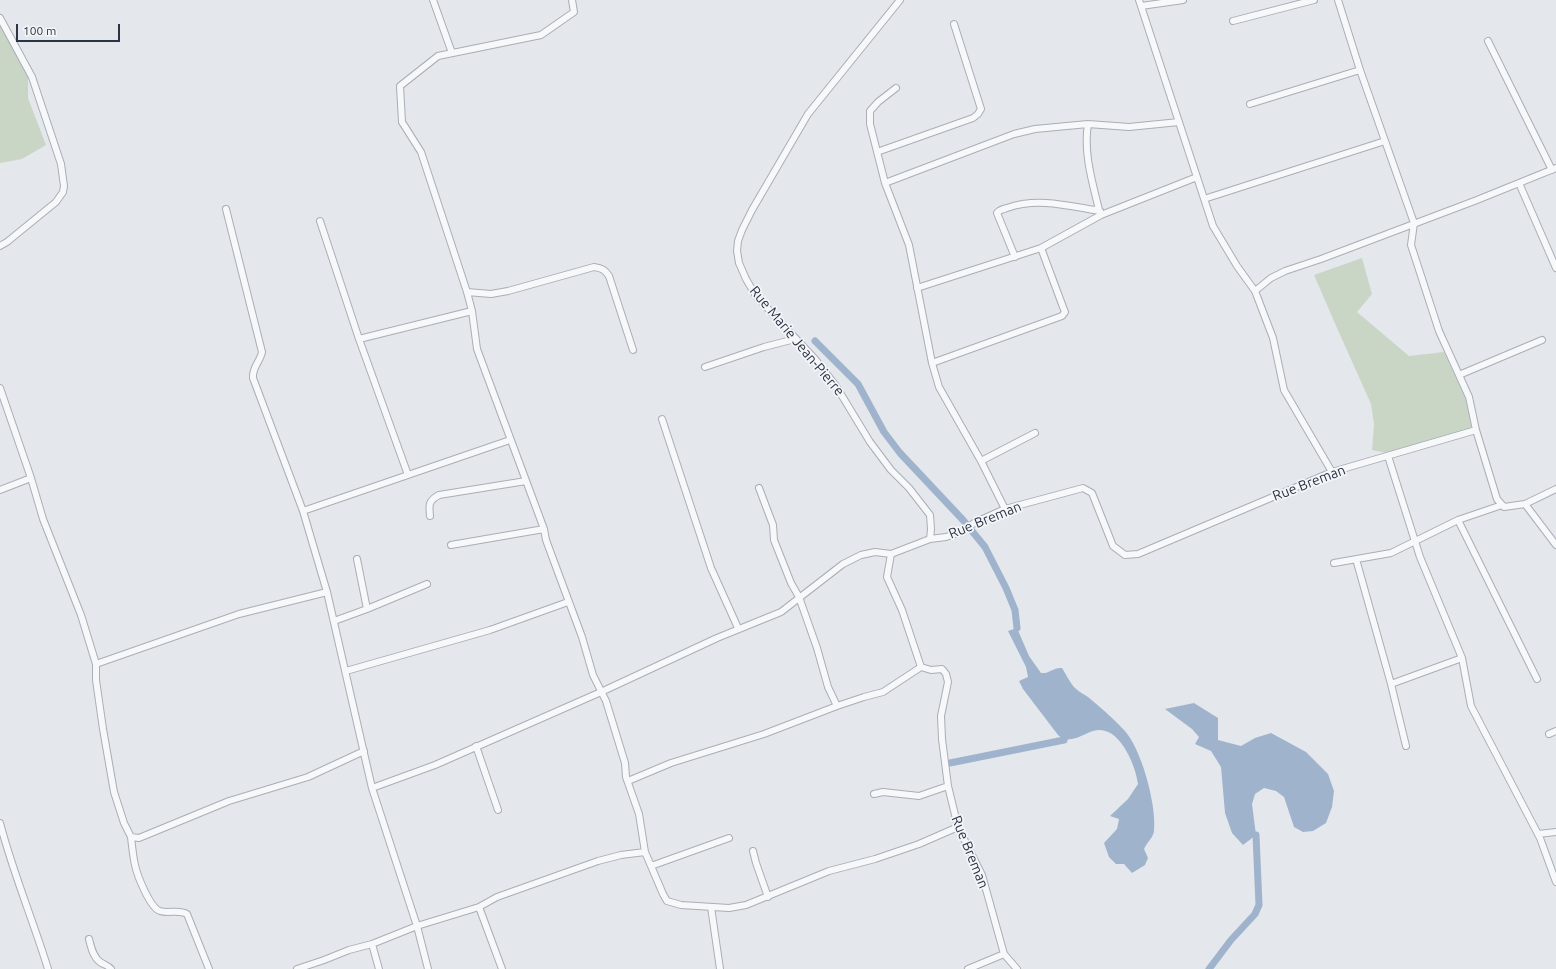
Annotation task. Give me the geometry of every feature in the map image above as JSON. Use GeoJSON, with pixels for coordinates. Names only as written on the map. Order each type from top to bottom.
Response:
{"type":"FeatureCollection","features":[{"type":"Feature","properties":{"kind":"street"},"geometry":{"type":"LineString","coordinates":[[433,0],[452,53]]}},
{"type":"Feature","properties":{"kind":"street"},"geometry":{"type":"LineString","coordinates":[[572,0],[574,12],[541,35],[438,56],[400,86],[402,122],[421,152],[467,292],[472,311],[477,349],[544,529],[546,540],[582,637],[593,675],[606,701],[625,763],[628,781],[639,814],[645,852],[667,901],[680,905],[729,908],[746,905],[829,871],[875,859],[958,827]]}},
{"type":"Feature","properties":{"kind":"street","name":"Rue Marie Jean-Pierre"},"geometry":{"type":"LineString","coordinates":[[900,0],[808,114],[752,210],[738,242],[737,251],[739,263],[756,296],[815,359],[836,386],[870,442],[891,470],[909,488],[930,516],[930,539]]}},
{"type":"Feature","properties":{"kind":"street"},"geometry":{"type":"LineString","coordinates":[[1183,0],[1140,3],[1213,226],[1237,266],[1255,291],[1273,338],[1284,390],[1332,472]]}},
{"type":"Feature","properties":{"kind":"street"},"geometry":{"type":"LineString","coordinates":[[1233,21],[1314,0]]}},
{"type":"Feature","properties":{"kind":"street"},"geometry":{"type":"LineString","coordinates":[[1338,0],[1360,70],[1414,224],[1411,245],[1439,331],[1469,397],[1476,430],[1496,499],[1504,507],[1525,504],[1556,489]]}},
{"type":"Feature","properties":{"kind":"street"},"geometry":{"type":"LineString","coordinates":[[0,18],[32,77],[61,164],[64,186],[63,192],[56,202],[0,246]]}},
{"type":"Feature","properties":{"kind":"street"},"geometry":{"type":"LineString","coordinates":[[877,152],[973,118],[978,114],[981,109],[954,24]]}},
{"type":"Feature","properties":{"kind":"street"},"geometry":{"type":"LineString","coordinates":[[1255,291],[1271,278],[1285,271],[1414,224],[1554,169],[1488,41]]}},
{"type":"Feature","properties":{"kind":"street"},"geometry":{"type":"LineString","coordinates":[[1250,104],[1360,70]]}},
{"type":"Feature","properties":{"kind":"street"},"geometry":{"type":"LineString","coordinates":[[896,88],[878,102],[870,111],[870,124],[885,184],[909,245],[930,346],[932,363],[939,387],[981,461],[1005,509]]}},
{"type":"Feature","properties":{"kind":"street"},"geometry":{"type":"LineString","coordinates":[[885,184],[1014,134],[1035,129],[1088,124],[1129,127],[1179,122]]}},
{"type":"Feature","properties":{"kind":"street"},"geometry":{"type":"LineString","coordinates":[[1088,124],[1086,137],[1088,162],[1100,213]]}},
{"type":"Feature","properties":{"kind":"street"},"geometry":{"type":"LineString","coordinates":[[1204,199],[1385,141]]}},
{"type":"Feature","properties":{"kind":"street"},"geometry":{"type":"LineString","coordinates":[[917,288],[1041,248],[1056,241],[1100,213],[1197,177]]}},
{"type":"Feature","properties":{"kind":"street"},"geometry":{"type":"LineString","coordinates":[[1519,183],[1556,268]]}},
{"type":"Feature","properties":{"kind":"street"},"geometry":{"type":"LineString","coordinates":[[1015,257],[997,213],[999,210],[1017,204],[1040,202],[1100,213]]}},
{"type":"Feature","properties":{"kind":"street"},"geometry":{"type":"LineString","coordinates":[[226,209],[262,352],[260,359],[254,368],[253,378],[303,511],[327,592],[372,788],[418,926],[428,969]]}},
{"type":"Feature","properties":{"kind":"street"},"geometry":{"type":"LineString","coordinates":[[320,221],[359,339],[408,475]]}},
{"type":"Feature","properties":{"kind":"street"},"geometry":{"type":"LineString","coordinates":[[932,363],[1062,316],[1065,312],[1041,248]]}},
{"type":"Feature","properties":{"kind":"street"},"geometry":{"type":"LineString","coordinates":[[467,292],[491,294],[520,288],[594,267],[601,268],[609,276],[633,350]]}},
{"type":"Feature","properties":{"kind":"street"},"geometry":{"type":"LineString","coordinates":[[359,339],[472,311]]}},
{"type":"Feature","properties":{"kind":"street"},"geometry":{"type":"LineString","coordinates":[[705,367],[764,347],[795,339]]}},
{"type":"Feature","properties":{"kind":"street"},"geometry":{"type":"LineString","coordinates":[[1459,375],[1542,340]]}},
{"type":"Feature","properties":{"kind":"street"},"geometry":{"type":"LineString","coordinates":[[0,388],[43,518],[81,615],[96,664],[96,680],[114,792],[124,823],[131,837],[135,866],[145,892],[159,911],[182,912],[187,914],[209,969]]}},
{"type":"Feature","properties":{"kind":"street"},"geometry":{"type":"LineString","coordinates":[[662,419],[711,568],[738,628]]}},
{"type":"Feature","properties":{"kind":"street","name":"Rue Breman"},"geometry":{"type":"LineString","coordinates":[[891,554],[930,539],[946,537],[963,531],[974,523],[1005,509],[1083,488],[1092,493],[1113,546],[1125,555],[1138,554],[1332,472],[1476,430]]}},
{"type":"Feature","properties":{"kind":"street"},"geometry":{"type":"LineString","coordinates":[[981,461],[1035,433]]}},
{"type":"Feature","properties":{"kind":"street"},"geometry":{"type":"LineString","coordinates":[[303,511],[510,440]]}},
{"type":"Feature","properties":{"kind":"street"},"geometry":{"type":"LineString","coordinates":[[1388,456],[1420,557],[1462,658],[1471,706],[1538,834],[1556,882]]}},
{"type":"Feature","properties":{"kind":"street"},"geometry":{"type":"LineString","coordinates":[[0,490],[31,478]]}},
{"type":"Feature","properties":{"kind":"street"},"geometry":{"type":"LineString","coordinates":[[430,516],[429,506],[432,498],[439,495],[526,481]]}},
{"type":"Feature","properties":{"kind":"street"},"geometry":{"type":"LineString","coordinates":[[759,488],[773,525],[774,540],[791,583],[799,597],[817,648],[828,687],[837,706]]}},
{"type":"Feature","properties":{"kind":"street"},"geometry":{"type":"LineString","coordinates":[[1525,504],[1556,544]]}},
{"type":"Feature","properties":{"kind":"street"},"geometry":{"type":"LineString","coordinates":[[1334,563],[1391,553],[1458,520],[1502,505]]}},
{"type":"Feature","properties":{"kind":"street"},"geometry":{"type":"LineString","coordinates":[[1458,520],[1536,679]]}},
{"type":"Feature","properties":{"kind":"street"},"geometry":{"type":"LineString","coordinates":[[451,545],[544,529]]}},
{"type":"Feature","properties":{"kind":"street"},"geometry":{"type":"LineString","coordinates":[[372,788],[425,770],[476,746],[601,692],[738,628],[781,612],[844,564],[861,555],[875,552],[891,554],[887,576],[902,610],[921,667],[883,692],[837,706],[764,734],[671,763],[628,781]]}},
{"type":"Feature","properties":{"kind":"street"},"geometry":{"type":"LineString","coordinates":[[1356,559],[1391,684],[1406,746]]}},
{"type":"Feature","properties":{"kind":"street"},"geometry":{"type":"LineString","coordinates":[[357,560],[367,609]]}},
{"type":"Feature","properties":{"kind":"street"},"geometry":{"type":"LineString","coordinates":[[334,621],[427,584]]}},
{"type":"Feature","properties":{"kind":"street"},"geometry":{"type":"LineString","coordinates":[[96,664],[238,614],[327,592]]}},
{"type":"Feature","properties":{"kind":"street"},"geometry":{"type":"LineString","coordinates":[[346,671],[490,630],[568,602]]}},
{"type":"Feature","properties":{"kind":"street"},"geometry":{"type":"LineString","coordinates":[[1391,684],[1462,658]]}},
{"type":"Feature","properties":{"kind":"street","name":"Rue Breman"},"geometry":{"type":"LineString","coordinates":[[921,667],[931,670],[942,669],[946,674],[948,682],[942,716],[942,739],[948,786],[958,827],[982,875],[1004,954],[1017,969]]}},
{"type":"Feature","properties":{"kind":"street"},"geometry":{"type":"LineString","coordinates":[[1549,734],[1556,732]]}},
{"type":"Feature","properties":{"kind":"street"},"geometry":{"type":"LineString","coordinates":[[476,746],[498,810]]}},
{"type":"Feature","properties":{"kind":"street"},"geometry":{"type":"LineString","coordinates":[[131,837],[139,838],[229,801],[308,777],[364,751]]}},
{"type":"Feature","properties":{"kind":"street"},"geometry":{"type":"LineString","coordinates":[[874,794],[883,792],[919,796],[948,786]]}},
{"type":"Feature","properties":{"kind":"street"},"geometry":{"type":"LineString","coordinates":[[0,823],[8,855],[34,924],[48,969]]}},
{"type":"Feature","properties":{"kind":"street"},"geometry":{"type":"LineString","coordinates":[[1538,834],[1556,832]]}},
{"type":"Feature","properties":{"kind":"street"},"geometry":{"type":"LineString","coordinates":[[651,866],[729,838]]}},
{"type":"Feature","properties":{"kind":"street"},"geometry":{"type":"LineString","coordinates":[[753,851],[768,897]]}},
{"type":"Feature","properties":{"kind":"street"},"geometry":{"type":"LineString","coordinates":[[299,969],[350,950],[372,944],[418,926],[479,906],[497,897],[591,864],[621,855],[645,852]]}},
{"type":"Feature","properties":{"kind":"street"},"geometry":{"type":"LineString","coordinates":[[479,906],[502,969]]}},
{"type":"Feature","properties":{"kind":"street"},"geometry":{"type":"LineString","coordinates":[[711,907],[720,969]]}},
{"type":"Feature","properties":{"kind":"street"},"geometry":{"type":"LineString","coordinates":[[89,939],[93,952],[99,962],[111,969]]}},
{"type":"Feature","properties":{"kind":"street"},"geometry":{"type":"LineString","coordinates":[[372,944],[379,969]]}},
{"type":"Feature","properties":{"kind":"street"},"geometry":{"type":"LineString","coordinates":[[968,969],[1004,954]]}},
{"type":"Feature","properties":{"kind":"green space"},"geometry":{"type":"Polygon","coordinates":[[[0,23],[8,33],[28,77],[28,98],[46,145],[22,159],[0,163],[0,23]]]}},
{"type":"Feature","properties":{"kind":"green space"},"geometry":{"type":"Polygon","coordinates":[[[1362,258],[1372,294],[1357,312],[1409,356],[1444,352],[1466,400],[1472,427],[1459,433],[1387,453],[1372,450],[1374,424],[1371,404],[1314,275],[1362,258]]]}},
{"type":"Feature","properties":{"kind":"water"},"geometry":{"type":"Polygon","coordinates":[[[1017,628],[1029,656],[1041,673],[1056,668],[1062,668],[1078,691],[1088,697],[1124,730],[1136,749],[1142,763],[1150,793],[1153,807],[1154,831],[1144,849],[1148,858],[1145,865],[1132,873],[1124,864],[1116,864],[1109,857],[1104,843],[1117,829],[1119,819],[1110,816],[1128,799],[1138,784],[1131,759],[1120,742],[1107,731],[1099,730],[1089,732],[1077,738],[1064,740],[1058,735],[1023,689],[1019,681],[1028,677],[1026,667],[1008,631],[1017,628]]]}},
{"type":"Feature","properties":{"kind":"water"},"geometry":{"type":"Polygon","coordinates":[[[1194,703],[1218,718],[1218,740],[1241,746],[1255,738],[1271,733],[1306,752],[1328,774],[1334,791],[1332,807],[1326,823],[1313,831],[1303,832],[1294,827],[1284,797],[1276,791],[1264,788],[1255,794],[1252,804],[1256,835],[1243,845],[1232,833],[1225,813],[1221,767],[1211,751],[1195,744],[1199,737],[1192,729],[1165,709],[1194,703]]]}},
{"type":"Feature","properties":{"kind":"waterway"},"geometry":{"type":"LineString","coordinates":[[815,341],[858,384],[884,432],[900,453],[963,520],[985,547],[1006,588],[1015,610],[1017,628]]}},
{"type":"Feature","properties":{"kind":"waterway"},"geometry":{"type":"LineString","coordinates":[[950,763],[1064,740]]}},
{"type":"Feature","properties":{"kind":"waterway"},"geometry":{"type":"LineString","coordinates":[[1209,969],[1231,940],[1255,914],[1259,905],[1256,835]]}}]}
